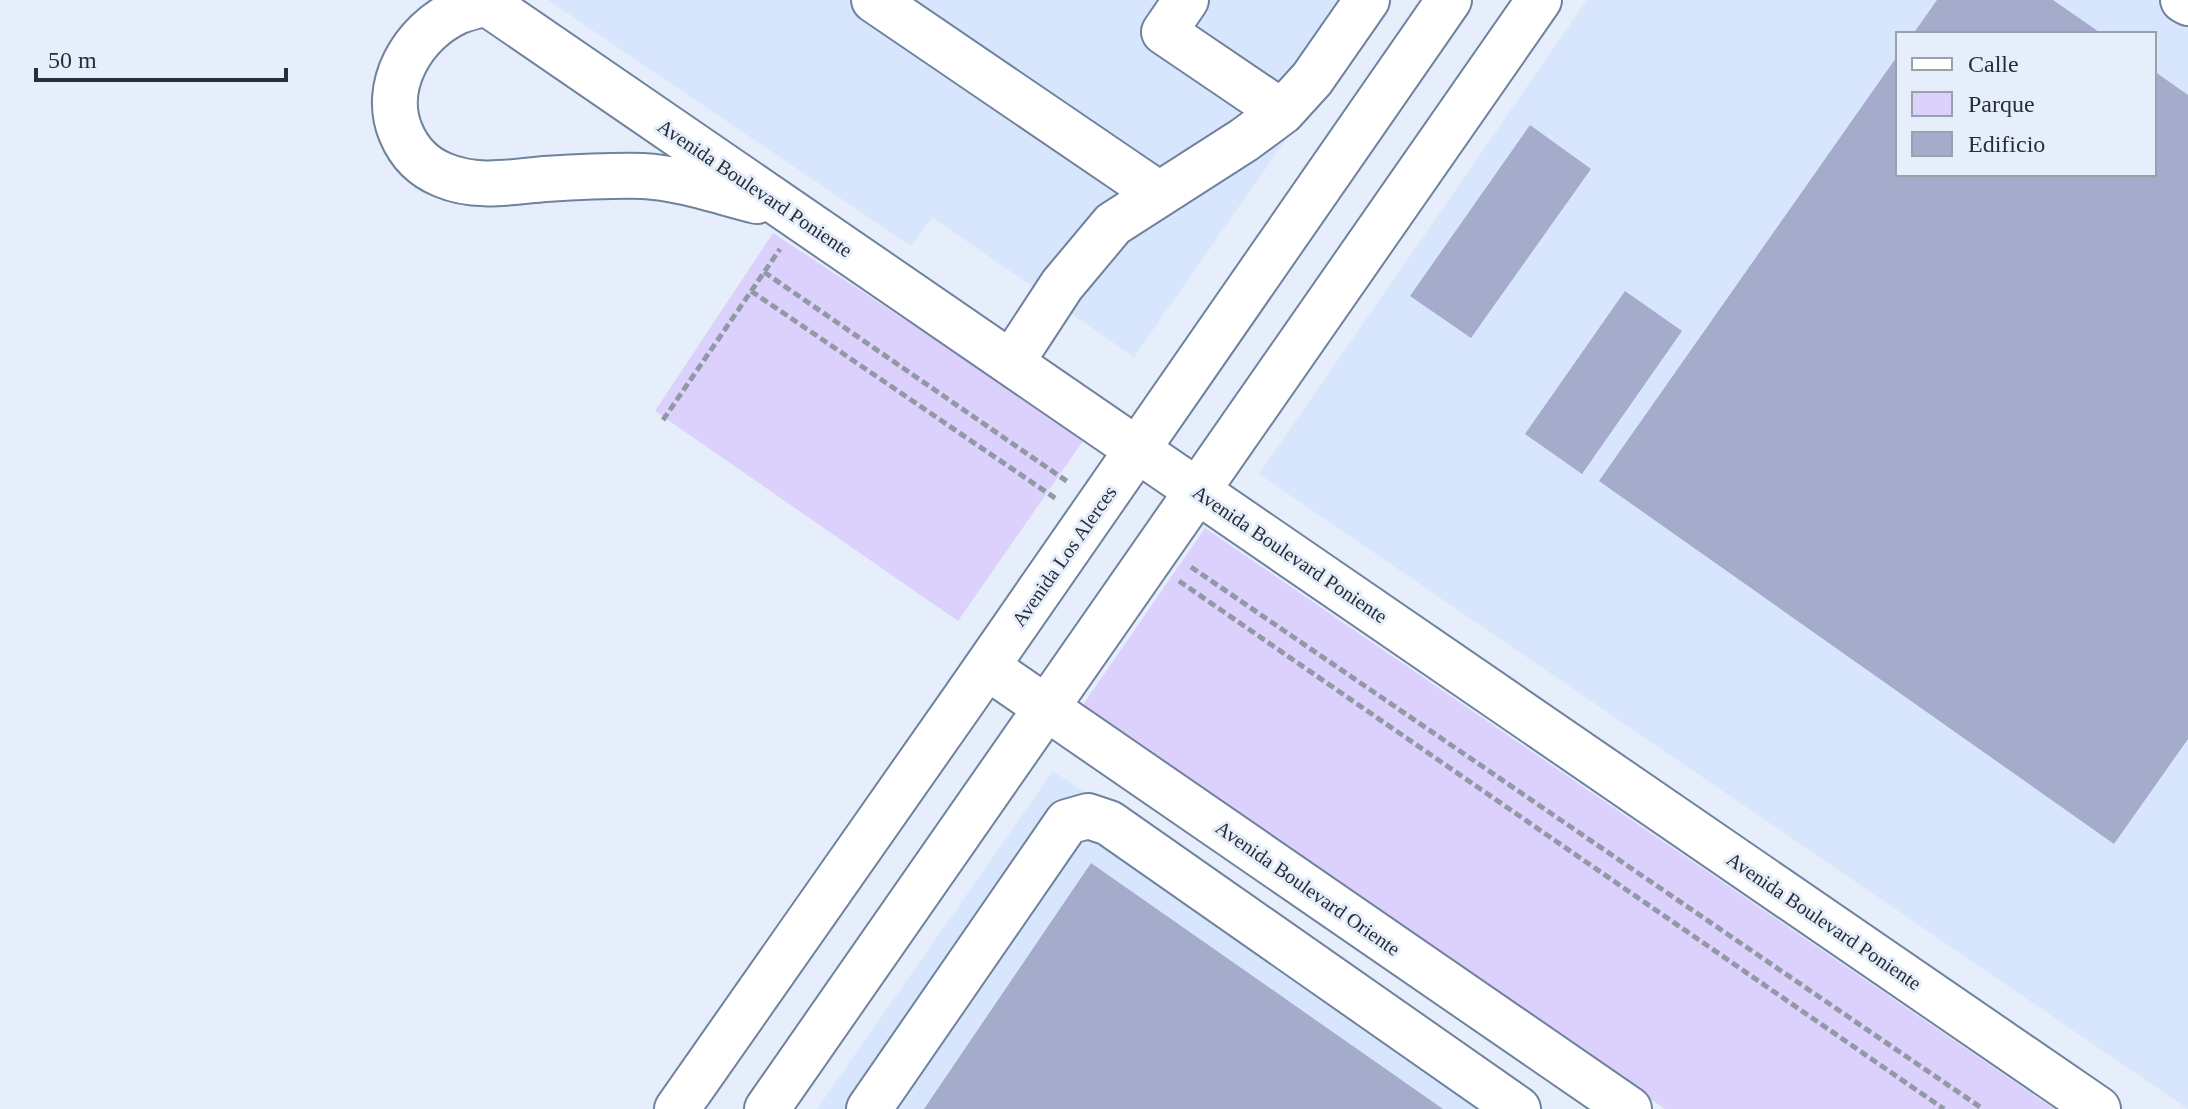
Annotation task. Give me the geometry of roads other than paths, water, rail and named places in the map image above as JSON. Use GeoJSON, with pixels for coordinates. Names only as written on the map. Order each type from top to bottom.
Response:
{"type":"FeatureCollection","features":[{"type":"Feature","properties":{"kind":"street"},"geometry":{"type":"LineString","coordinates":[[874,0],[1159,194]]}},
{"type":"Feature","properties":{"kind":"street"},"geometry":{"type":"LineString","coordinates":[[1186,0],[1164,32],[1282,112]]}},
{"type":"Feature","properties":{"kind":"street"},"geometry":{"type":"LineString","coordinates":[[1011,363],[1062,285],[1113,224],[1282,112],[1312,79],[1367,0]]}},
{"type":"Feature","properties":{"kind":"street","name":"Avenida Los Alerces"},"geometry":{"type":"LineString","coordinates":[[677,1109],[1449,0]]}},
{"type":"Feature","properties":{"kind":"street"},"geometry":{"type":"LineString","coordinates":[[767,1109],[1539,0]]}},
{"type":"Feature","properties":{"kind":"street"},"geometry":{"type":"LineString","coordinates":[[484,2],[456,12],[433,28],[405,61],[397,79],[394,98],[396,121],[409,147],[425,165],[460,181],[484,184],[646,176],[680,182],[794,214]]}},
{"type":"Feature","properties":{"kind":"street","name":"Avenida Boulevard Poniente"},"geometry":{"type":"LineString","coordinates":[[484,2],[2098,1109]]}},
{"type":"Feature","properties":{"kind":"street","name":"Avenida Boulevard Oriente"},"geometry":{"type":"LineString","coordinates":[[987,667],[1629,1109]]}},
{"type":"Feature","properties":{"kind":"street"},"geometry":{"type":"LineString","coordinates":[[869,1109],[1067,822],[1088,816],[1109,823],[1518,1109]]}}]}
